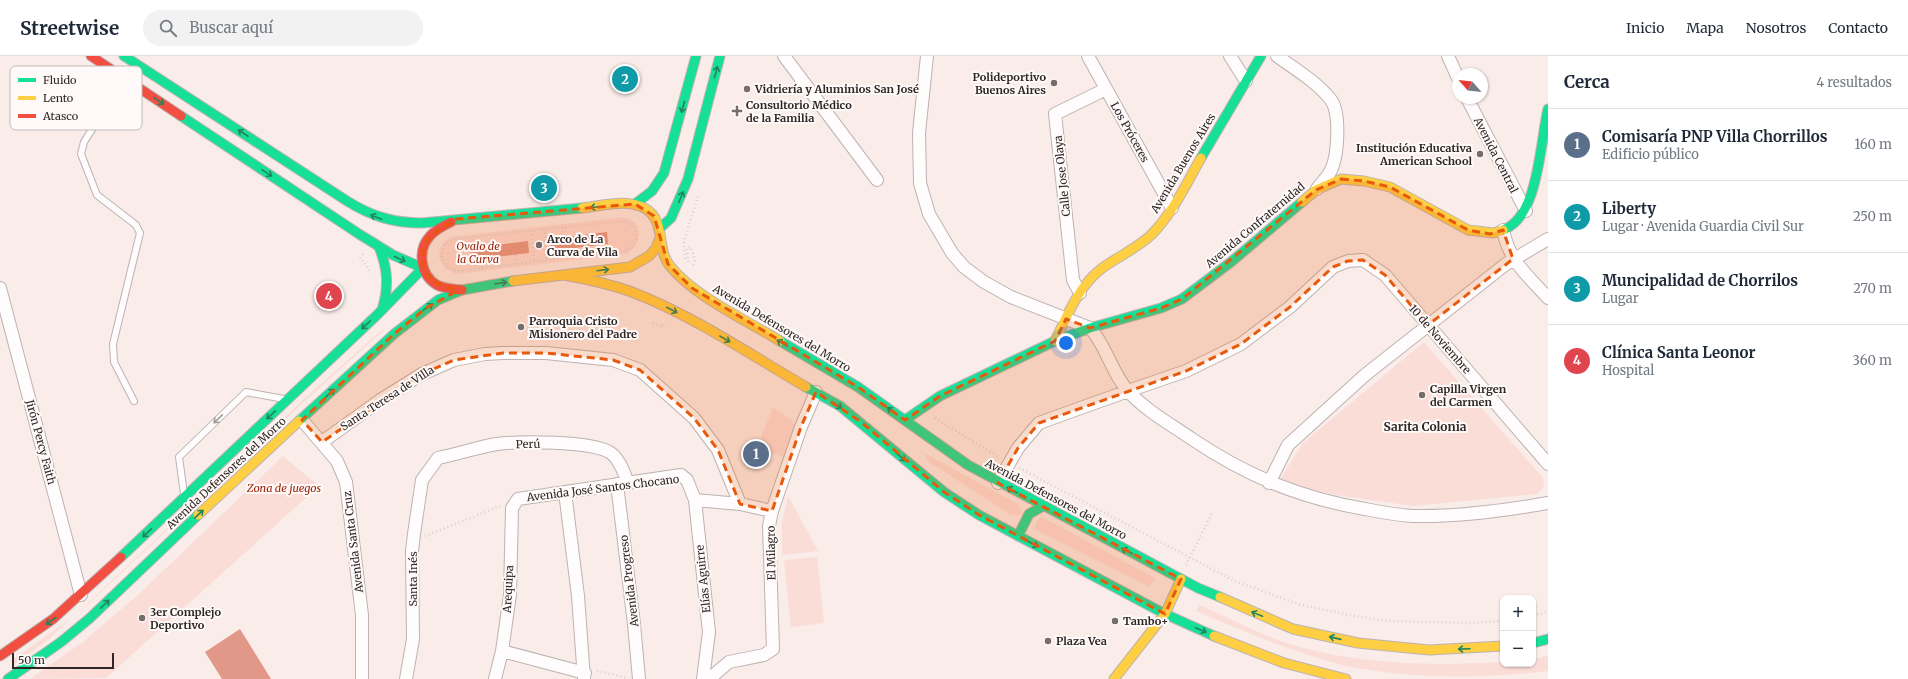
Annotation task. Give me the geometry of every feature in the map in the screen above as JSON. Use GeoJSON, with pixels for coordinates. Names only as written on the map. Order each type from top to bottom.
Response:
{"type":"FeatureCollection","features":[{"type":"Feature","properties":{"kind":"main road"},"geometry":{"type":"LineString","coordinates":[[91,56],[106,66]]}},
{"type":"Feature","properties":{"kind":"main road"},"geometry":{"type":"LineString","coordinates":[[124,56],[139,66]]}},
{"type":"Feature","properties":{"kind":"main road"},"geometry":{"type":"LineString","coordinates":[[142,68],[347,201],[375,217],[406,224],[635,204],[648,197],[656,188],[664,173],[696,56]]}},
{"type":"Feature","properties":{"kind":"main road"},"geometry":{"type":"LineString","coordinates":[[659,233],[671,218],[688,179],[720,56]]}},
{"type":"Feature","properties":{"kind":"main road","name":"Avenida Buenos Aires"},"geometry":{"type":"LineString","coordinates":[[1055,341],[1080,293],[1097,272],[1144,241],[1160,226],[1261,56]]}},
{"type":"Feature","properties":{"kind":"main road"},"geometry":{"type":"LineString","coordinates":[[142,90],[379,247],[422,268],[421,258],[423,248],[428,238],[436,230],[456,219]]}},
{"type":"Feature","properties":{"kind":"main road","name":"Avenida Confraternidad"},"geometry":{"type":"LineString","coordinates":[[1055,341],[1090,328],[1161,308],[1182,299],[1231,262],[1316,190],[1340,180],[1364,181],[1390,187],[1478,234],[1490,234],[1503,230],[1512,225],[1526,211],[1534,185],[1548,110]]}},
{"type":"Feature","properties":{"kind":"main road","name":"Avenida Defensores del Morro"},"geometry":{"type":"LineString","coordinates":[[635,204],[646,209],[654,216],[668,264],[692,288],[858,387],[905,420],[937,445],[998,482],[1180,579],[1244,609],[1293,629],[1358,644],[1429,650],[1500,646]]}},
{"type":"Feature","properties":{"kind":"main road","name":"Avenida Defensores del Morro"},"geometry":{"type":"LineString","coordinates":[[8,679],[61,642],[90,618],[155,555],[394,334],[438,300],[462,290],[522,279],[630,267],[643,262],[652,254],[659,233]]}},
{"type":"Feature","properties":{"kind":"main road"},"geometry":{"type":"LineString","coordinates":[[379,247],[386,263],[389,279],[387,295],[382,310]]}},
{"type":"Feature","properties":{"kind":"main road","name":"Avenida Defensores del Morro"},"geometry":{"type":"LineString","coordinates":[[0,656],[53,619],[81,595],[382,310],[422,268],[426,275],[438,285],[462,290]]}},
{"type":"Feature","properties":{"kind":"main road","name":"Avenida Defensores del Morro"},"geometry":{"type":"LineString","coordinates":[[564,275],[612,286],[652,300],[692,320],[816,392],[861,422],[944,492],[979,515],[1165,614],[1229,642],[1284,663],[1346,679]]}},
{"type":"Feature","properties":{"kind":"main road"},"geometry":{"type":"LineString","coordinates":[[905,420],[940,396],[1055,341]]}},
{"type":"Feature","properties":{"kind":"main road"},"geometry":{"type":"LineString","coordinates":[[1018,536],[1029,514],[1043,506]]}},
{"type":"Feature","properties":{"kind":"main road"},"geometry":{"type":"LineString","coordinates":[[1114,679],[1165,614],[1180,579]]}},
{"type":"Feature","properties":{"kind":"main road"},"geometry":{"type":"LineString","coordinates":[[1536,642],[1548,639]]}},
{"type":"Feature","properties":{"kind":"street"},"geometry":{"type":"LineString","coordinates":[[784,56],[877,180]]}},
{"type":"Feature","properties":{"kind":"street"},"geometry":{"type":"LineString","coordinates":[[927,56],[919,133],[920,183],[929,214],[952,253],[964,267],[984,282],[1011,297],[1090,328],[1097,337],[1110,364],[1128,390],[1151,411],[1206,448],[1270,483],[1321,501],[1411,516],[1462,515],[1497,512],[1548,503]]}},
{"type":"Feature","properties":{"kind":"street","name":"Los Próceres"},"geometry":{"type":"LineString","coordinates":[[1088,56],[1172,208]]}},
{"type":"Feature","properties":{"kind":"street"},"geometry":{"type":"LineString","coordinates":[[1230,56],[1246,80]]}},
{"type":"Feature","properties":{"kind":"street"},"geometry":{"type":"LineString","coordinates":[[1277,56],[1318,87],[1332,102],[1336,118],[1336,155],[1330,172],[1316,190]]}},
{"type":"Feature","properties":{"kind":"street"},"geometry":{"type":"LineString","coordinates":[[1448,56],[1453,68]]}},
{"type":"Feature","properties":{"kind":"street","name":"Calle Jose Olaya"},"geometry":{"type":"LineString","coordinates":[[1080,293],[1073,280],[1055,114],[1106,89]]}},
{"type":"Feature","properties":{"kind":"street","name":"Avenida Central"},"geometry":{"type":"LineString","coordinates":[[1470,104],[1526,211]]}},
{"type":"Feature","properties":{"kind":"street"},"geometry":{"type":"LineString","coordinates":[[1503,230],[1506,244],[1513,259],[1548,298]]}},
{"type":"Feature","properties":{"kind":"street"},"geometry":{"type":"LineString","coordinates":[[1270,483],[1288,445],[1365,375],[1513,259],[1548,239]]}},
{"type":"Feature","properties":{"kind":"street","name":"10 de Noviembre"},"geometry":{"type":"LineString","coordinates":[[1128,390],[1186,372],[1241,344],[1290,307],[1333,267],[1348,261],[1363,260],[1386,275],[1548,464]]}},
{"type":"Feature","properties":{"kind":"street","name":"Jirón Percy Faith"},"geometry":{"type":"LineString","coordinates":[[0,288],[5,326],[81,595]]}},
{"type":"Feature","properties":{"kind":"street","name":"Santa Teresa de Villa"},"geometry":{"type":"LineString","coordinates":[[322,442],[382,399],[422,374],[454,360],[485,354],[503,353],[546,353],[613,360],[640,370],[694,418],[718,450],[740,504]]}},
{"type":"Feature","properties":{"kind":"street"},"geometry":{"type":"LineString","coordinates":[[998,482],[1018,448],[1039,423],[1128,390]]}},
{"type":"Feature","properties":{"kind":"street","name":"El Milagro"},"geometry":{"type":"LineString","coordinates":[[709,679],[729,662],[764,655],[773,648],[769,526],[772,511],[801,427],[816,392]]}},
{"type":"Feature","properties":{"kind":"street","name":"Avenida Santa Cruz"},"geometry":{"type":"LineString","coordinates":[[302,420],[337,461],[346,482],[362,615],[362,679]]}},
{"type":"Feature","properties":{"kind":"street","name":"Perú"},"geometry":{"type":"LineString","coordinates":[[422,480],[438,458],[498,444],[550,443],[599,447],[611,453],[624,472],[622,483]]}},
{"type":"Feature","properties":{"kind":"street","name":"Avenida José Santos Chocano"},"geometry":{"type":"LineString","coordinates":[[518,499],[681,475],[687,480]]}},
{"type":"Feature","properties":{"kind":"street","name":"Santa Inés"},"geometry":{"type":"LineString","coordinates":[[406,679],[413,639],[412,551],[422,480]]}},
{"type":"Feature","properties":{"kind":"street","name":"Elías Aguirre"},"geometry":{"type":"LineString","coordinates":[[687,480],[695,500],[709,632],[703,679]]}},
{"type":"Feature","properties":{"kind":"street","name":"Avenida Progreso"},"geometry":{"type":"LineString","coordinates":[[622,483],[639,679]]}},
{"type":"Feature","properties":{"kind":"street"},"geometry":{"type":"LineString","coordinates":[[502,651],[584,674],[578,596],[565,492]]}},
{"type":"Feature","properties":{"kind":"street","name":"Arequipa"},"geometry":{"type":"LineString","coordinates":[[495,679],[502,651],[510,595],[512,508],[518,499]]}},
{"type":"Feature","properties":{"kind":"street"},"geometry":{"type":"LineString","coordinates":[[695,500],[740,504],[772,511]]}},
{"type":"Feature","properties":{"kind":"lane"},"geometry":{"type":"LineString","coordinates":[[92,130],[84,142],[81,154],[97,195],[136,225],[140,233],[113,344],[114,362],[134,401]]}},
{"type":"Feature","properties":{"kind":"lane"},"geometry":{"type":"LineString","coordinates":[[185,497],[179,457],[246,392],[287,400]]}},
{"type":"Feature","properties":{"kind":"path"},"geometry":{"type":"LineString","coordinates":[[692,270],[686,259],[684,241],[696,206]]}},
{"type":"Feature","properties":{"kind":"path"},"geometry":{"type":"LineString","coordinates":[[627,221],[633,225],[635,229],[636,239],[630,249],[625,251],[456,272],[444,265],[441,252],[445,244],[453,239],[562,227],[627,221]]}},
{"type":"Feature","properties":{"kind":"path"},"geometry":{"type":"LineString","coordinates":[[562,227],[564,236]]}},
{"type":"Feature","properties":{"kind":"path"},"geometry":{"type":"LineString","coordinates":[[544,229],[547,261]]}},
{"type":"Feature","properties":{"kind":"path"},"geometry":{"type":"LineString","coordinates":[[531,231],[534,262]]}},
{"type":"Feature","properties":{"kind":"path"},"geometry":{"type":"LineString","coordinates":[[688,262],[687,248],[691,247],[695,260],[693,265]]}},
{"type":"Feature","properties":{"kind":"path"},"geometry":{"type":"LineString","coordinates":[[516,255],[517,264]]}},
{"type":"Feature","properties":{"kind":"path"},"geometry":{"type":"LineString","coordinates":[[360,258],[367,266],[371,278]]}},
{"type":"Feature","properties":{"kind":"path"},"geometry":{"type":"LineString","coordinates":[[921,409],[1009,463],[1189,558],[1235,581],[1261,591],[1298,604],[1348,615],[1388,621],[1427,623],[1500,621]]}},
{"type":"Feature","properties":{"kind":"path"},"geometry":{"type":"LineString","coordinates":[[413,539],[428,535],[518,499]]}},
{"type":"Feature","properties":{"kind":"path"},"geometry":{"type":"LineString","coordinates":[[1180,579],[1212,513]]}},
{"type":"Feature","properties":{"kind":"path"},"geometry":{"type":"LineString","coordinates":[[1536,614],[1548,612]]}},
{"type":"Feature","properties":{"kind":"path"},"geometry":{"type":"LineString","coordinates":[[584,674],[630,679]]}},
{"type":"Feature","properties":{"kind":"highlighted area"},"geometry":{"type":"Polygon","coordinates":[[[1341,179],[1364,181],[1390,187],[1468,230],[1490,234],[1503,230],[1513,259],[1428,325],[1385,275],[1363,260],[1348,261],[1333,267],[1290,307],[1241,344],[1186,371],[1039,423],[1018,448],[998,483],[1181,579],[1165,614],[979,515],[944,492],[861,422],[816,392],[801,427],[772,511],[740,504],[718,450],[694,418],[640,370],[613,360],[546,353],[503,353],[454,360],[422,374],[322,442],[302,420],[394,334],[426,308],[457,291],[431,281],[423,268],[423,248],[428,238],[456,219],[635,204],[654,216],[668,264],[692,288],[858,387],[905,420],[940,396],[1055,341],[1066,319],[1090,328],[1161,308],[1182,299],[1316,190],[1341,179]]]}},
{"type":"Feature","properties":{"kind":"green space","name":"Ovalo de la Curva"},"geometry":{"type":"Polygon","coordinates":[[[624,217],[635,222],[639,231],[637,243],[627,254],[456,274],[445,268],[439,258],[442,246],[450,237],[624,217]]]}},
{"type":"Feature","properties":{"kind":"green space"},"geometry":{"type":"Polygon","coordinates":[[[383,329],[384,330],[308,398],[82,609],[306,397],[383,329]]]}},
{"type":"Feature","properties":{"kind":"green space"},"geometry":{"type":"Polygon","coordinates":[[[1424,342],[1543,478],[1544,487],[1537,494],[1413,506],[1336,495],[1305,488],[1281,478],[1303,443],[1424,342]]]}},
{"type":"Feature","properties":{"kind":"green space"},"geometry":{"type":"Polygon","coordinates":[[[773,408],[792,420],[796,428],[784,457],[757,447],[773,408]]]}},
{"type":"Feature","properties":{"kind":"green space"},"geometry":{"type":"Polygon","coordinates":[[[917,449],[1018,504],[1022,512],[1020,515],[1011,515],[929,462],[926,456],[917,449]]]}},
{"type":"Feature","properties":{"kind":"green space","name":"3er Complejo Deportivo"},"geometry":{"type":"Polygon","coordinates":[[[283,456],[319,486],[106,678],[30,679],[83,642],[139,594],[283,456]]]}},
{"type":"Feature","properties":{"kind":"green space"},"geometry":{"type":"Polygon","coordinates":[[[788,496],[818,551],[782,555],[782,522],[788,496]]]}},
{"type":"Feature","properties":{"kind":"green space"},"geometry":{"type":"Polygon","coordinates":[[[1042,517],[1155,578],[1150,587],[1034,529],[1037,520],[1042,517]]]}},
{"type":"Feature","properties":{"kind":"green space"},"geometry":{"type":"Polygon","coordinates":[[[817,557],[824,623],[791,627],[784,560],[817,557]]]}},
{"type":"Feature","properties":{"kind":"green space"},"geometry":{"type":"Polygon","coordinates":[[[1200,605],[1283,642],[1310,650],[1337,655],[1392,662],[1447,664],[1500,662],[1500,667],[1536,667],[1536,658],[1548,656],[1548,671],[1523,674],[1447,676],[1396,673],[1346,666],[1270,642],[1196,611],[1200,605]]]}},
{"type":"Feature","properties":{"kind":"green space"},"geometry":{"type":"Polygon","coordinates":[[[70,619],[49,639],[14,665],[12,660],[70,619]]]}},
{"type":"Feature","properties":{"kind":"shaded area"},"geometry":{"type":"Polygon","coordinates":[[[607,232],[608,244],[551,251],[550,239],[607,232]]]}},
{"type":"Feature","properties":{"kind":"shaded area"},"geometry":{"type":"Polygon","coordinates":[[[528,241],[529,253],[472,260],[470,248],[528,241]]]}},
{"type":"Feature","properties":{"kind":"shaded area"},"geometry":{"type":"Polygon","coordinates":[[[240,629],[271,679],[222,679],[205,652],[240,629]]]}},
{"type":"Feature","properties":{"kind":"traffic: fast"},"geometry":{"type":"LineString","coordinates":[[124,56],[139,66]]}},
{"type":"Feature","properties":{"kind":"traffic: fast"},"geometry":{"type":"LineString","coordinates":[[635,204],[652,191],[664,173],[696,56]]}},
{"type":"Feature","properties":{"kind":"traffic: fast"},"geometry":{"type":"LineString","coordinates":[[659,229],[671,218],[688,179],[720,56]]}},
{"type":"Feature","properties":{"kind":"traffic: fast"},"geometry":{"type":"LineString","coordinates":[[1201,158],[1261,56]]}},
{"type":"Feature","properties":{"kind":"traffic: fast"},"geometry":{"type":"LineString","coordinates":[[142,68],[347,201],[365,211],[383,218],[401,222],[422,223],[582,208]]}},
{"type":"Feature","properties":{"kind":"traffic: fast"},"geometry":{"type":"LineString","coordinates":[[1503,230],[1515,222],[1524,210],[1531,195],[1540,158],[1548,109]]}},
{"type":"Feature","properties":{"kind":"traffic: fast"},"geometry":{"type":"LineString","coordinates":[[181,116],[359,234],[393,255],[423,268]]}},
{"type":"Feature","properties":{"kind":"traffic: fast"},"geometry":{"type":"LineString","coordinates":[[905,420],[940,396],[1055,341],[1090,328],[1161,308],[1182,299],[1231,262],[1302,202]]}},
{"type":"Feature","properties":{"kind":"traffic: fast"},"geometry":{"type":"LineString","coordinates":[[379,247],[386,271],[386,294],[382,310]]}},
{"type":"Feature","properties":{"kind":"traffic: fast"},"geometry":{"type":"LineString","coordinates":[[121,557],[377,315],[423,268]]}},
{"type":"Feature","properties":{"kind":"traffic: fast"},"geometry":{"type":"LineString","coordinates":[[299,421],[394,334],[438,300],[462,290],[513,281]]}},
{"type":"Feature","properties":{"kind":"traffic: fast"},"geometry":{"type":"LineString","coordinates":[[780,341],[858,387],[968,465],[1198,588],[1220,597]]}},
{"type":"Feature","properties":{"kind":"traffic: fast"},"geometry":{"type":"LineString","coordinates":[[806,387],[840,406],[944,492],[979,515],[1165,614],[1214,636]]}},
{"type":"Feature","properties":{"kind":"traffic: fast"},"geometry":{"type":"LineString","coordinates":[[1018,536],[1029,514],[1043,506]]}},
{"type":"Feature","properties":{"kind":"traffic: fast"},"geometry":{"type":"LineString","coordinates":[[8,679],[61,642],[90,618],[198,515]]}},
{"type":"Feature","properties":{"kind":"traffic: fast"},"geometry":{"type":"LineString","coordinates":[[1536,642],[1548,639]]}},
{"type":"Feature","properties":{"kind":"traffic: slow"},"geometry":{"type":"LineString","coordinates":[[1055,341],[1074,302],[1086,284],[1101,269],[1139,245],[1151,235],[1179,198],[1201,158]]}},
{"type":"Feature","properties":{"kind":"traffic: slow"},"geometry":{"type":"LineString","coordinates":[[1302,202],[1316,190],[1341,179],[1364,181],[1390,187],[1468,230],[1493,233],[1503,230]]}},
{"type":"Feature","properties":{"kind":"traffic: slow"},"geometry":{"type":"LineString","coordinates":[[582,208],[623,203],[646,209],[652,214],[659,228],[663,252],[666,259],[670,266],[681,277],[707,298],[780,341]]}},
{"type":"Feature","properties":{"kind":"traffic: slow"},"geometry":{"type":"LineString","coordinates":[[513,281],[630,267],[649,256],[656,248],[660,238]]}},
{"type":"Feature","properties":{"kind":"traffic: slow"},"geometry":{"type":"LineString","coordinates":[[564,275],[615,287],[654,301],[721,336],[806,387]]}},
{"type":"Feature","properties":{"kind":"traffic: slow"},"geometry":{"type":"LineString","coordinates":[[198,515],[299,421]]}},
{"type":"Feature","properties":{"kind":"traffic: slow"},"geometry":{"type":"LineString","coordinates":[[1114,679],[1165,614],[1181,579]]}},
{"type":"Feature","properties":{"kind":"traffic: slow"},"geometry":{"type":"LineString","coordinates":[[1220,597],[1293,629],[1358,643],[1429,650],[1500,646]]}},
{"type":"Feature","properties":{"kind":"traffic: slow"},"geometry":{"type":"LineString","coordinates":[[1214,636],[1284,663],[1346,679]]}},
{"type":"Feature","properties":{"kind":"traffic: jam"},"geometry":{"type":"LineString","coordinates":[[91,56],[106,66]]}},
{"type":"Feature","properties":{"kind":"traffic: jam"},"geometry":{"type":"LineString","coordinates":[[142,90],[181,116]]}},
{"type":"Feature","properties":{"kind":"traffic: jam"},"geometry":{"type":"LineString","coordinates":[[451,222],[435,231],[430,236],[423,248],[422,262],[431,281],[446,288],[462,290]]}},
{"type":"Feature","properties":{"kind":"traffic: jam"},"geometry":{"type":"LineString","coordinates":[[0,656],[53,619],[121,557]]}},
{"type":"Feature","properties":{"kind":"place","name":"Liberty"},"geometry":{"type":"Point","coordinates":[625,79]}},
{"type":"Feature","properties":{"kind":"place","name":"Polideportivo Buenos Aires"},"geometry":{"type":"Point","coordinates":[1054,83]}},
{"type":"Feature","properties":{"kind":"place","name":"Vidriería y Aluminios San José"},"geometry":{"type":"Point","coordinates":[747,89]}},
{"type":"Feature","properties":{"kind":"place","name":"Consultorio Médico de la Familia"},"geometry":{"type":"Point","coordinates":[737,111]}},
{"type":"Feature","properties":{"kind":"place","name":"Institución Educativa American School"},"geometry":{"type":"Point","coordinates":[1480,154]}},
{"type":"Feature","properties":{"kind":"place","name":"Muncipalidad de Chorrilos"},"geometry":{"type":"Point","coordinates":[544,188]}},
{"type":"Feature","properties":{"kind":"place","name":"Arco de La Curva de Vila"},"geometry":{"type":"Point","coordinates":[539,245]}},
{"type":"Feature","properties":{"kind":"place","name":"Clínica Santa Leonor"},"geometry":{"type":"Point","coordinates":[329,296]}},
{"type":"Feature","properties":{"kind":"place","name":"Parroquia Cristo Misionero del Padre"},"geometry":{"type":"Point","coordinates":[521,327]}},
{"type":"Feature","properties":{"kind":"place","name":"Capilla Virgen del Carmen"},"geometry":{"type":"Point","coordinates":[1422,395]}},
{"type":"Feature","properties":{"kind":"place","name":"Comisaría PNP Villa Chorrillos"},"geometry":{"type":"Point","coordinates":[756,454]}},
{"type":"Feature","properties":{"kind":"place","name":"3er Complejo Deportivo"},"geometry":{"type":"Point","coordinates":[142,618]}},
{"type":"Feature","properties":{"kind":"place","name":"Tambo+"},"geometry":{"type":"Point","coordinates":[1115,621]}},
{"type":"Feature","properties":{"kind":"place","name":"Plaza Vea"},"geometry":{"type":"Point","coordinates":[1048,641]}},
{"type":"Feature","properties":{"kind":"district","name":"Sarita Colonia"},"geometry":{"type":"Point","coordinates":[1425,427]}},
{"type":"Feature","properties":{"kind":"park label","name":"Zona de juegos"},"geometry":{"type":"Point","coordinates":[284,488]}}]}
